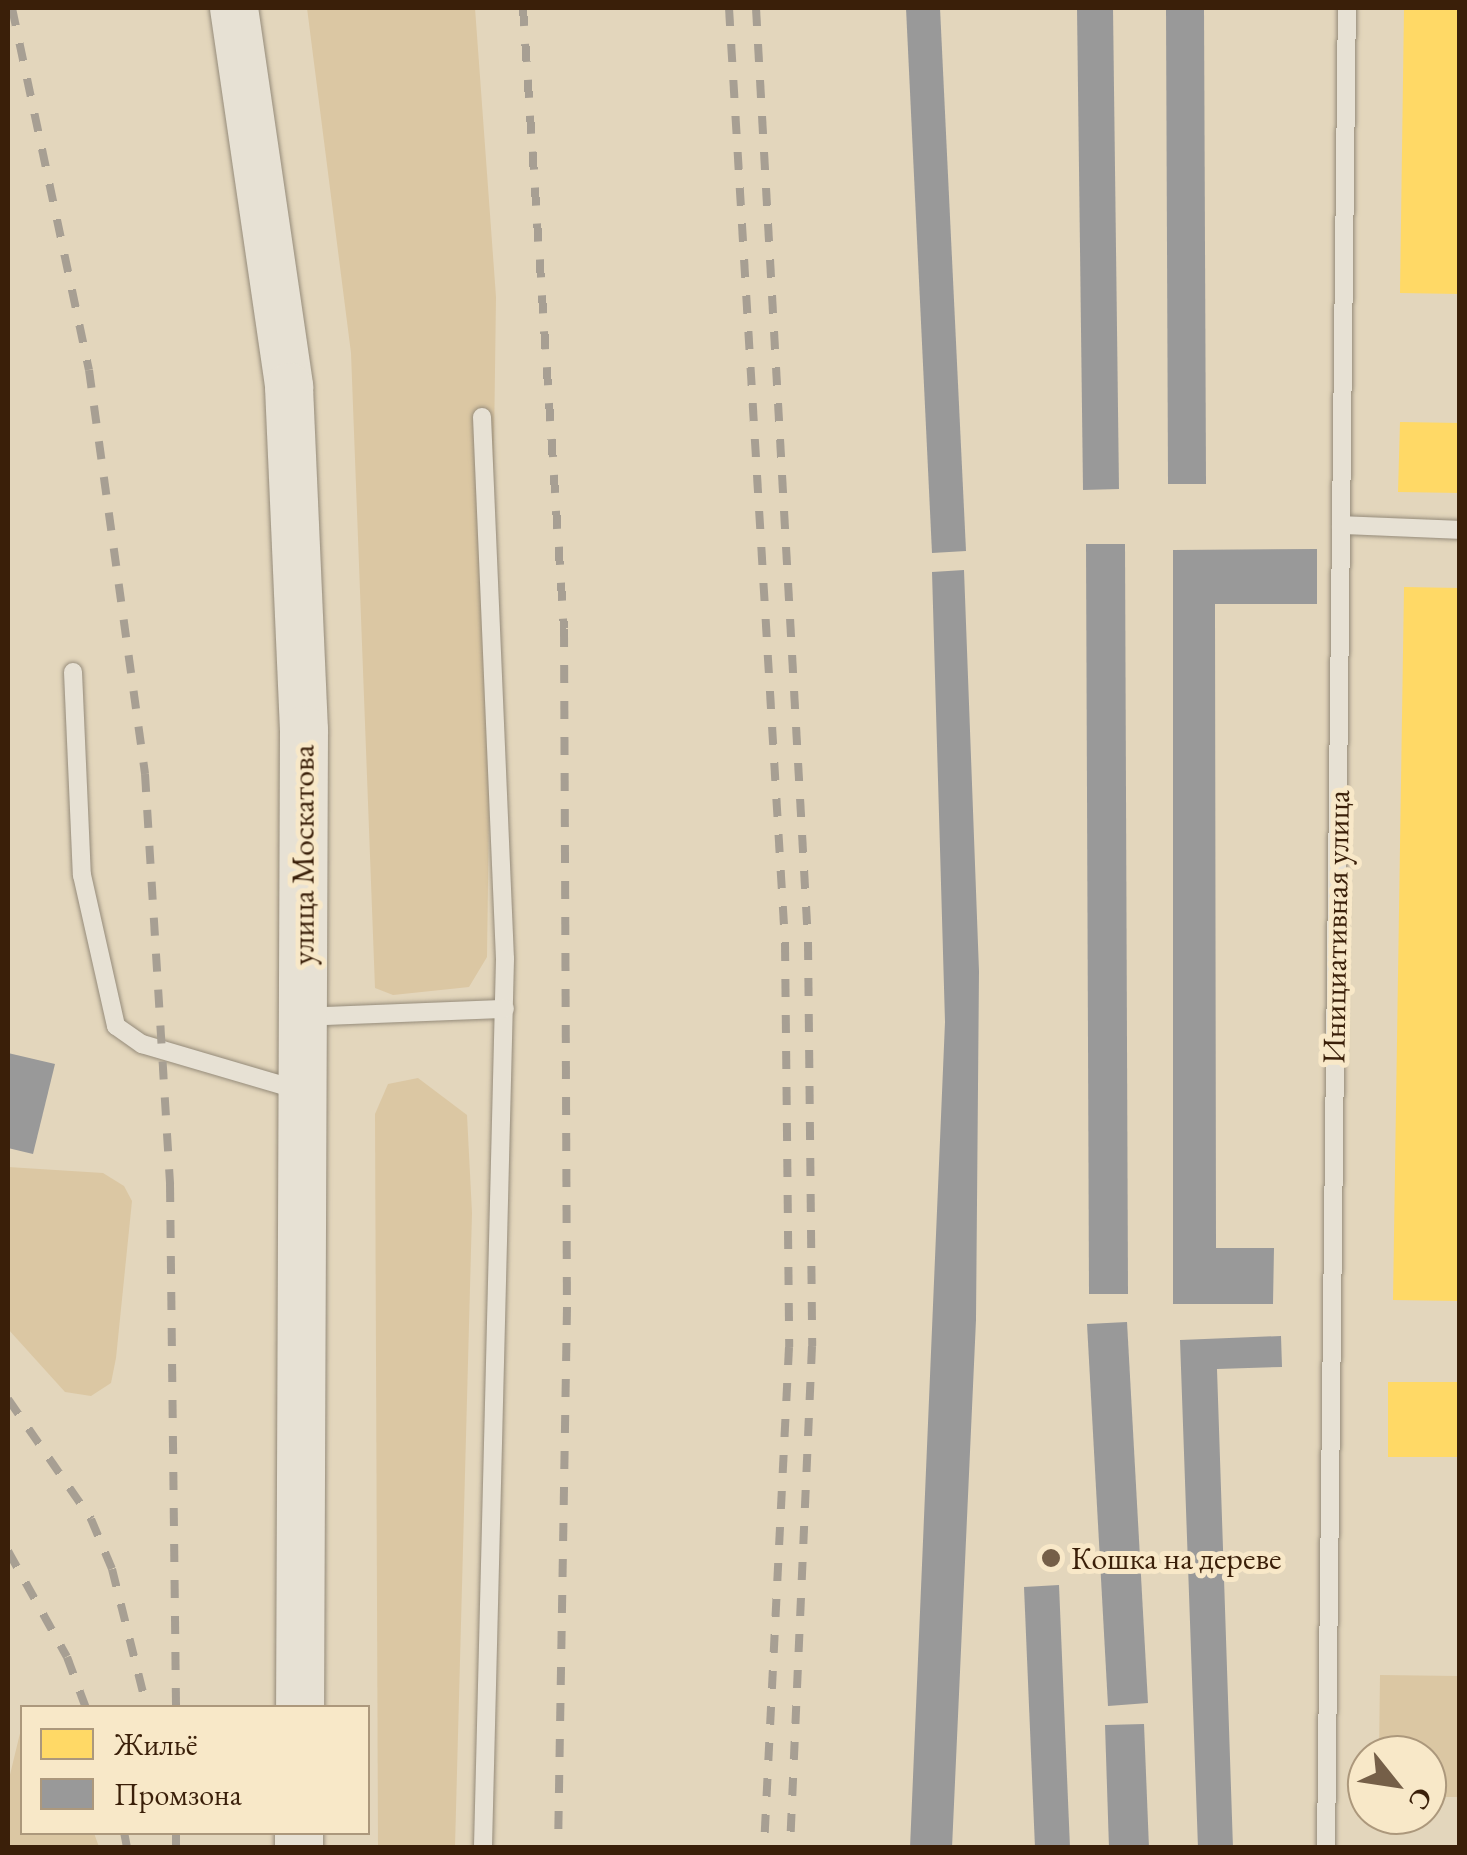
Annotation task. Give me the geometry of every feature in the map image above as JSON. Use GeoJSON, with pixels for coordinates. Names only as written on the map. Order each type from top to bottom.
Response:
{"type":"FeatureCollection","features":[{"type":"Feature","properties":{"kind":"main road","name":"улица Москатова"},"geometry":{"type":"LineString","coordinates":[[234,8],[289,387],[304,730],[300,1705]]}},
{"type":"Feature","properties":{"kind":"lane","name":"Инициативная улица"},"geometry":{"type":"LineString","coordinates":[[1326,1848],[1347,8]]}},
{"type":"Feature","properties":{"kind":"lane"},"geometry":{"type":"LineString","coordinates":[[482,417],[494,607],[505,1009],[483,1848]]}},
{"type":"Feature","properties":{"kind":"lane"},"geometry":{"type":"LineString","coordinates":[[1341,525],[1460,530]]}},
{"type":"Feature","properties":{"kind":"lane"},"geometry":{"type":"LineString","coordinates":[[72,672],[82,875],[116,1026],[142,1044],[302,1091]]}},
{"type":"Feature","properties":{"kind":"lane"},"geometry":{"type":"LineString","coordinates":[[303,1017],[505,1009]]}},
{"type":"Feature","properties":{"kind":"shaded area"},"geometry":{"type":"Polygon","coordinates":[[[307,8],[475,8],[496,297],[487,957],[469,987],[393,995],[375,988],[351,353],[307,8]]]}},
{"type":"Feature","properties":{"kind":"shaded area"},"geometry":{"type":"Polygon","coordinates":[[[418,1078],[467,1115],[472,1213],[455,1847],[378,1847],[375,1114],[388,1084],[418,1078]]]}},
{"type":"Feature","properties":{"kind":"shaded area"},"geometry":{"type":"Polygon","coordinates":[[[8,1167],[103,1173],[124,1186],[132,1201],[111,1383],[91,1396],[65,1392],[8,1329],[8,1167]]]}},
{"type":"Feature","properties":{"kind":"shaded area"},"geometry":{"type":"Polygon","coordinates":[[[1380,1675],[1459,1676],[1459,1797],[1447,1797],[1447,1735],[1379,1735],[1380,1675]]]}},
{"type":"Feature","properties":{"kind":"shaded area"},"geometry":{"type":"Polygon","coordinates":[[[20,1733],[20,1835],[95,1835],[99,1847],[8,1847],[8,1783],[20,1733]]]}},
{"type":"Feature","properties":{"kind":"building: Жильё"},"geometry":{"type":"Polygon","coordinates":[[[1404,8],[1460,8],[1460,294],[1400,293],[1404,8]]]}},
{"type":"Feature","properties":{"kind":"building: Жильё"},"geometry":{"type":"Polygon","coordinates":[[[1400,422],[1460,423],[1460,493],[1398,492],[1400,422]]]}},
{"type":"Feature","properties":{"kind":"building: Жильё"},"geometry":{"type":"Polygon","coordinates":[[[1404,587],[1460,588],[1460,1301],[1393,1300],[1404,587]]]}},
{"type":"Feature","properties":{"kind":"building: Жильё"},"geometry":{"type":"Polygon","coordinates":[[[1388,1382],[1460,1382],[1460,1457],[1388,1457],[1388,1382]]]}},
{"type":"Feature","properties":{"kind":"building: Промзона"},"geometry":{"type":"Polygon","coordinates":[[[906,8],[940,8],[966,551],[932,553],[906,8]]]}},
{"type":"Feature","properties":{"kind":"building: Промзона"},"geometry":{"type":"Polygon","coordinates":[[[1077,8],[1113,8],[1119,489],[1083,490],[1077,8]]]}},
{"type":"Feature","properties":{"kind":"building: Промзона"},"geometry":{"type":"Polygon","coordinates":[[[1166,8],[1204,8],[1206,484],[1168,484],[1166,8]]]}},
{"type":"Feature","properties":{"kind":"building: Промзона"},"geometry":{"type":"Polygon","coordinates":[[[1086,544],[1125,544],[1128,1294],[1089,1294],[1086,544]]]}},
{"type":"Feature","properties":{"kind":"building: Промзона"},"geometry":{"type":"Polygon","coordinates":[[[1317,549],[1317,604],[1215,604],[1216,1248],[1274,1248],[1273,1304],[1173,1304],[1173,550],[1317,549]]]}},
{"type":"Feature","properties":{"kind":"building: Промзона"},"geometry":{"type":"Polygon","coordinates":[[[964,570],[979,971],[976,1320],[952,1848],[910,1848],[945,1022],[932,572],[964,570]]]}},
{"type":"Feature","properties":{"kind":"building: Промзона"},"geometry":{"type":"Polygon","coordinates":[[[8,1053],[55,1064],[33,1154],[8,1148],[8,1053]]]}},
{"type":"Feature","properties":{"kind":"building: Промзона"},"geometry":{"type":"Polygon","coordinates":[[[1127,1322],[1148,1703],[1108,1706],[1087,1324],[1127,1322]]]}},
{"type":"Feature","properties":{"kind":"building: Промзона"},"geometry":{"type":"Polygon","coordinates":[[[1281,1336],[1282,1367],[1217,1369],[1233,1848],[1198,1848],[1180,1340],[1281,1336]]]}},
{"type":"Feature","properties":{"kind":"building: Промзона"},"geometry":{"type":"Polygon","coordinates":[[[1059,1585],[1070,1848],[1035,1848],[1024,1587],[1059,1585]]]}},
{"type":"Feature","properties":{"kind":"building: Промзона"},"geometry":{"type":"Polygon","coordinates":[[[1144,1724],[1149,1848],[1109,1848],[1105,1725],[1144,1724]]]}},
{"type":"Feature","properties":{"kind":"railway"},"geometry":{"type":"LineString","coordinates":[[12,8],[89,370],[145,774],[170,1184],[176,1705]]}},
{"type":"Feature","properties":{"kind":"railway"},"geometry":{"type":"LineString","coordinates":[[523,8],[564,629],[567,1307],[558,1848]]}},
{"type":"Feature","properties":{"kind":"railway"},"geometry":{"type":"LineString","coordinates":[[729,8],[785,943],[789,1347],[764,1848]]}},
{"type":"Feature","properties":{"kind":"railway"},"geometry":{"type":"LineString","coordinates":[[756,8],[808,942],[812,1346],[790,1848]]}},
{"type":"Feature","properties":{"kind":"railway"},"geometry":{"type":"LineString","coordinates":[[8,1399],[91,1519],[112,1569],[146,1705]]}},
{"type":"Feature","properties":{"kind":"railway"},"geometry":{"type":"LineString","coordinates":[[8,1551],[67,1657],[85,1705]]}},
{"type":"Feature","properties":{"kind":"railway"},"geometry":{"type":"LineString","coordinates":[[125,1835],[127,1848]]}},
{"type":"Feature","properties":{"kind":"railway"},"geometry":{"type":"LineString","coordinates":[[176,1835],[176,1848]]}},
{"type":"Feature","properties":{"kind":"place","name":"Кошка на дереве"},"geometry":{"type":"Point","coordinates":[1051,1558]}}]}
